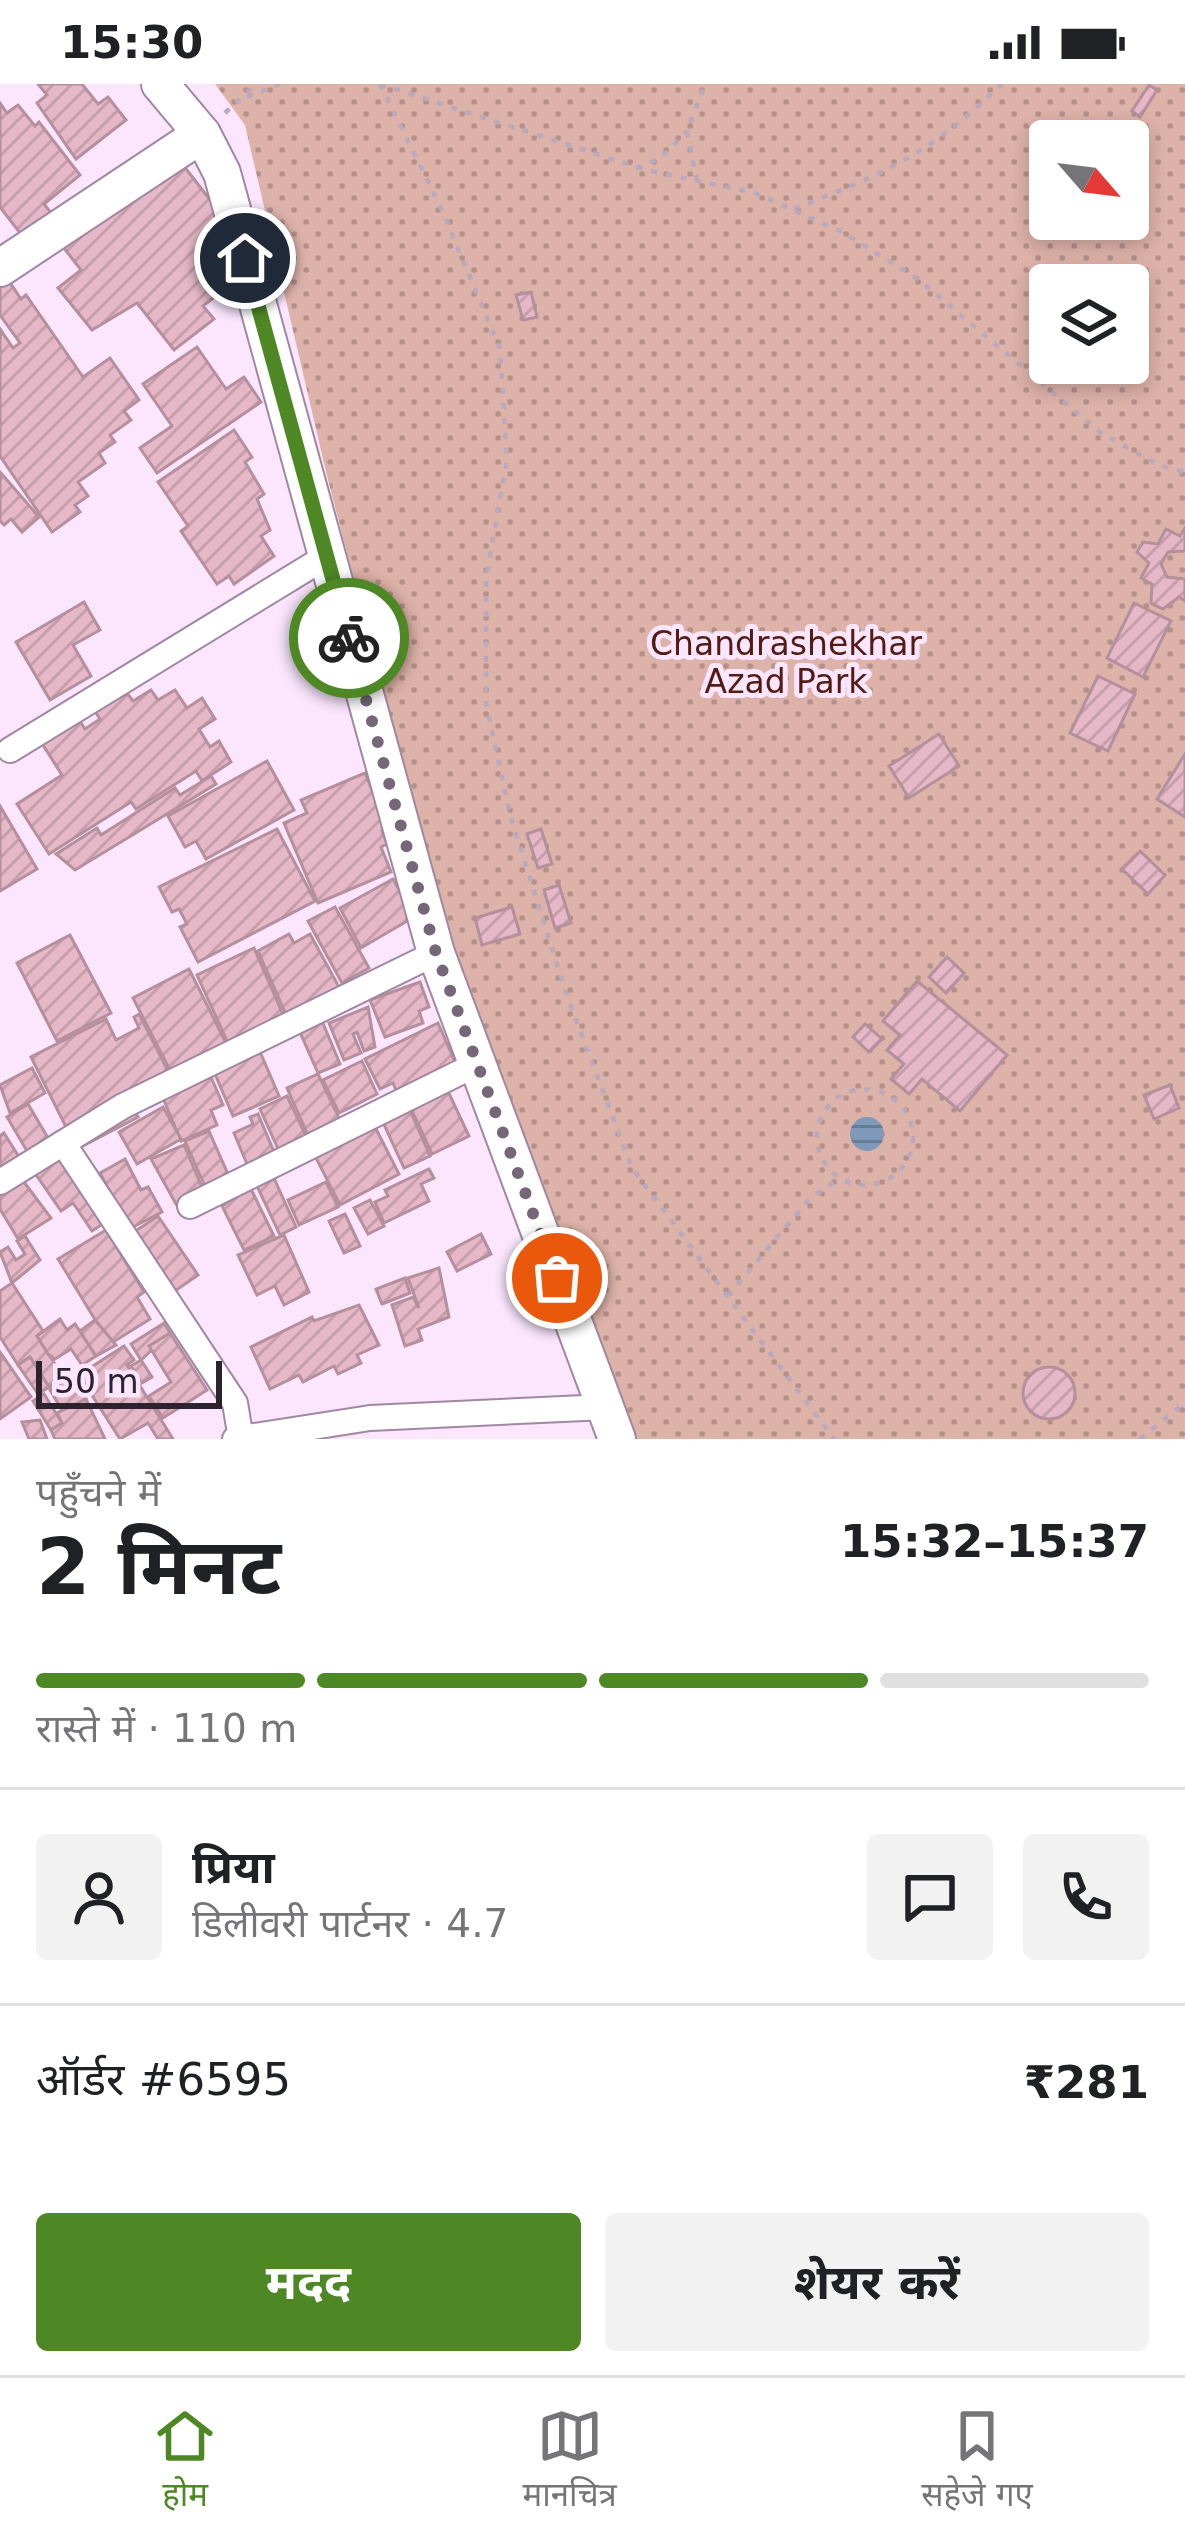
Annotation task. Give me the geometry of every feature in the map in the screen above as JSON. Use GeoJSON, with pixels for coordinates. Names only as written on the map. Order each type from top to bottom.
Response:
{"type":"FeatureCollection","features":[{"type":"Feature","properties":{"kind":"street"},"geometry":{"type":"LineString","coordinates":[[63,1143],[236,1403],[239,1439],[370,1418],[612,1423],[436,953],[222,173],[202,134],[160,84]]}},
{"type":"Feature","properties":{"kind":"street"},"geometry":{"type":"LineString","coordinates":[[0,268],[202,134]]}},
{"type":"Feature","properties":{"kind":"street"},"geometry":{"type":"LineString","coordinates":[[10,750],[326,556]]}},
{"type":"Feature","properties":{"kind":"street"},"geometry":{"type":"LineString","coordinates":[[0,1182],[124,1106],[436,953]]}},
{"type":"Feature","properties":{"kind":"street"},"geometry":{"type":"LineString","coordinates":[[190,1206],[476,1065]]}},
{"type":"Feature","properties":{"kind":"path"},"geometry":{"type":"LineString","coordinates":[[202,134],[256,84]]}},
{"type":"Feature","properties":{"kind":"path"},"geometry":{"type":"LineString","coordinates":[[242,99],[280,84]]}},
{"type":"Feature","properties":{"kind":"path"},"geometry":{"type":"LineString","coordinates":[[380,84],[636,167],[755,193],[844,233],[919,279],[1100,434],[1161,466],[1185,472]]}},
{"type":"Feature","properties":{"kind":"path"},"geometry":{"type":"LineString","coordinates":[[380,84],[441,208],[500,349],[507,458],[487,579],[486,703],[510,815],[568,999],[632,1168],[833,1439]]}},
{"type":"Feature","properties":{"kind":"path"},"geometry":{"type":"LineString","coordinates":[[636,167],[661,158],[687,131],[705,84]]}},
{"type":"Feature","properties":{"kind":"path"},"geometry":{"type":"LineString","coordinates":[[791,209],[892,170],[947,137],[1002,84]]}},
{"type":"Feature","properties":{"kind":"path"},"geometry":{"type":"LineString","coordinates":[[687,131],[697,181]]}},
{"type":"Feature","properties":{"kind":"path"},"geometry":{"type":"LineString","coordinates":[[728,1296],[810,1198],[840,1178],[871,1185],[900,1171],[913,1143],[908,1112],[884,1092],[853,1090],[839,1097],[820,1121],[820,1153],[840,1178]]}},
{"type":"Feature","properties":{"kind":"path"},"geometry":{"type":"LineString","coordinates":[[1139,1439],[1185,1402]]}},
{"type":"Feature","properties":{"kind":"green space","name":"Chandrashekhar Azad Park"},"geometry":{"type":"Polygon","coordinates":[[[215,84],[1185,84],[1185,1439],[636,1439],[470,1027],[327,476],[245,125],[215,84]]]}},
{"type":"Feature","properties":{"kind":"water"},"geometry":{"type":"Polygon","coordinates":[[[867,1117],[879,1122],[884,1134],[879,1146],[867,1151],[855,1146],[850,1134],[855,1122],[867,1117]]]}},
{"type":"Feature","properties":{"kind":"building"},"geometry":{"type":"Polygon","coordinates":[[[38,84],[82,84],[98,104],[108,97],[126,120],[76,159],[37,103],[47,95],[38,84]]]}},
{"type":"Feature","properties":{"kind":"building"},"geometry":{"type":"Polygon","coordinates":[[[1149,85],[1157,90],[1140,117],[1132,111],[1149,85]]]}},
{"type":"Feature","properties":{"kind":"building"},"geometry":{"type":"Polygon","coordinates":[[[0,103],[7,113],[18,105],[35,126],[39,122],[80,175],[44,204],[52,214],[23,237],[0,207],[0,103]]]}},
{"type":"Feature","properties":{"kind":"building"},"geometry":{"type":"Polygon","coordinates":[[[179,160],[240,238],[209,262],[228,286],[203,306],[214,319],[174,350],[137,303],[92,330],[58,288],[81,270],[60,243],[179,160]]]}},
{"type":"Feature","properties":{"kind":"building"},"geometry":{"type":"Polygon","coordinates":[[[7,278],[21,299],[26,295],[83,377],[110,358],[139,400],[124,411],[131,420],[110,435],[115,442],[99,453],[105,463],[78,482],[88,496],[75,505],[80,512],[52,532],[0,456],[0,329],[13,348],[20,343],[0,315],[0,283],[7,278]]]}},
{"type":"Feature","properties":{"kind":"building"},"geometry":{"type":"Polygon","coordinates":[[[531,292],[537,317],[523,320],[516,295],[531,292]]]}},
{"type":"Feature","properties":{"kind":"building"},"geometry":{"type":"Polygon","coordinates":[[[197,347],[226,389],[244,377],[261,402],[157,473],[140,448],[172,426],[143,384],[197,347]]]}},
{"type":"Feature","properties":{"kind":"building"},"geometry":{"type":"Polygon","coordinates":[[[234,430],[252,457],[245,462],[264,494],[257,499],[270,530],[261,536],[274,556],[234,584],[229,576],[217,584],[181,531],[188,526],[158,482],[234,430]]]}},
{"type":"Feature","properties":{"kind":"building"},"geometry":{"type":"Polygon","coordinates":[[[0,472],[39,517],[22,532],[11,519],[4,525],[0,521],[0,472]]]}},
{"type":"Feature","properties":{"kind":"building"},"geometry":{"type":"Polygon","coordinates":[[[1185,528],[1185,551],[1168,552],[1161,564],[1167,577],[1185,579],[1185,601],[1179,597],[1163,609],[1151,603],[1152,584],[1141,578],[1149,563],[1137,552],[1143,542],[1158,544],[1166,529],[1180,536],[1185,528]]]}},
{"type":"Feature","properties":{"kind":"building"},"geometry":{"type":"Polygon","coordinates":[[[84,602],[100,630],[73,645],[91,676],[50,700],[16,642],[84,602]]]}},
{"type":"Feature","properties":{"kind":"building"},"geometry":{"type":"Polygon","coordinates":[[[1134,603],[1171,621],[1143,677],[1107,658],[1134,603]]]}},
{"type":"Feature","properties":{"kind":"building"},"geometry":{"type":"Polygon","coordinates":[[[1098,676],[1135,694],[1108,751],[1070,733],[1098,676]]]}},
{"type":"Feature","properties":{"kind":"building"},"geometry":{"type":"Polygon","coordinates":[[[124,689],[133,701],[151,690],[158,700],[175,690],[187,708],[202,698],[215,719],[199,729],[210,747],[219,741],[231,762],[202,781],[196,771],[136,809],[131,802],[49,854],[17,804],[62,775],[41,742],[78,718],[85,729],[100,719],[93,708],[124,689]]]}},
{"type":"Feature","properties":{"kind":"building"},"geometry":{"type":"Polygon","coordinates":[[[939,734],[959,766],[909,798],[889,766],[939,734]]]}},
{"type":"Feature","properties":{"kind":"building"},"geometry":{"type":"Polygon","coordinates":[[[1185,754],[1185,817],[1157,799],[1185,754]]]}},
{"type":"Feature","properties":{"kind":"building"},"geometry":{"type":"Polygon","coordinates":[[[267,761],[294,810],[206,859],[196,841],[185,847],[168,816],[267,761]]]}},
{"type":"Feature","properties":{"kind":"building"},"geometry":{"type":"Polygon","coordinates":[[[365,773],[388,829],[382,831],[387,844],[381,847],[391,872],[318,903],[284,823],[307,813],[301,800],[365,773]]]}},
{"type":"Feature","properties":{"kind":"building"},"geometry":{"type":"Polygon","coordinates":[[[211,776],[216,784],[75,870],[56,854],[97,828],[101,835],[175,788],[180,795],[211,776]]]}},
{"type":"Feature","properties":{"kind":"building"},"geometry":{"type":"Polygon","coordinates":[[[0,806],[37,869],[0,891],[0,806]]]}},
{"type":"Feature","properties":{"kind":"building"},"geometry":{"type":"Polygon","coordinates":[[[277,829],[315,901],[198,962],[180,927],[187,924],[179,909],[172,912],[159,887],[277,829]]]}},
{"type":"Feature","properties":{"kind":"building"},"geometry":{"type":"Polygon","coordinates":[[[541,829],[552,864],[538,868],[527,834],[541,829]]]}},
{"type":"Feature","properties":{"kind":"building"},"geometry":{"type":"Polygon","coordinates":[[[1140,851],[1165,875],[1148,894],[1122,869],[1140,851]]]}},
{"type":"Feature","properties":{"kind":"building"},"geometry":{"type":"Polygon","coordinates":[[[393,879],[414,917],[361,948],[340,908],[393,879]]]}},
{"type":"Feature","properties":{"kind":"building"},"geometry":{"type":"Polygon","coordinates":[[[559,885],[571,923],[555,928],[544,890],[559,885]]]}},
{"type":"Feature","properties":{"kind":"building"},"geometry":{"type":"Polygon","coordinates":[[[335,907],[369,968],[342,983],[308,921],[335,907]]]}},
{"type":"Feature","properties":{"kind":"building"},"geometry":{"type":"Polygon","coordinates":[[[512,907],[520,934],[482,945],[475,918],[512,907]]]}},
{"type":"Feature","properties":{"kind":"building"},"geometry":{"type":"Polygon","coordinates":[[[289,934],[294,943],[310,934],[339,987],[288,1019],[258,951],[289,934]]]}},
{"type":"Feature","properties":{"kind":"building"},"geometry":{"type":"Polygon","coordinates":[[[70,935],[111,1013],[57,1041],[17,963],[70,935]]]}},
{"type":"Feature","properties":{"kind":"building"},"geometry":{"type":"Polygon","coordinates":[[[254,948],[284,1017],[228,1043],[197,975],[254,948]]]}},
{"type":"Feature","properties":{"kind":"building"},"geometry":{"type":"Polygon","coordinates":[[[947,957],[964,973],[946,993],[929,977],[947,957]]]}},
{"type":"Feature","properties":{"kind":"building"},"geometry":{"type":"Polygon","coordinates":[[[189,969],[227,1045],[172,1074],[133,998],[189,969]]]}},
{"type":"Feature","properties":{"kind":"building"},"geometry":{"type":"Polygon","coordinates":[[[917,981],[1007,1055],[960,1111],[922,1079],[909,1094],[891,1079],[904,1064],[887,1050],[900,1035],[883,1021],[917,981]]]}},
{"type":"Feature","properties":{"kind":"building"},"geometry":{"type":"Polygon","coordinates":[[[420,982],[429,1007],[419,1011],[423,1023],[385,1037],[370,1000],[420,982]]]}},
{"type":"Feature","properties":{"kind":"building"},"geometry":{"type":"Polygon","coordinates":[[[368,1007],[375,1047],[364,1051],[357,1032],[353,1034],[361,1053],[344,1060],[329,1023],[368,1007]]]}},
{"type":"Feature","properties":{"kind":"building"},"geometry":{"type":"Polygon","coordinates":[[[139,1014],[171,1077],[132,1105],[138,1117],[77,1149],[31,1057],[106,1019],[116,1040],[139,1028],[134,1017],[139,1014]]]}},
{"type":"Feature","properties":{"kind":"building"},"geometry":{"type":"Polygon","coordinates":[[[322,1021],[340,1064],[318,1073],[299,1030],[322,1021]]]}},
{"type":"Feature","properties":{"kind":"building"},"geometry":{"type":"Polygon","coordinates":[[[438,1023],[455,1062],[398,1095],[393,1083],[380,1089],[365,1059],[438,1023]]]}},
{"type":"Feature","properties":{"kind":"building"},"geometry":{"type":"Polygon","coordinates":[[[865,1024],[882,1039],[869,1052],[853,1037],[865,1024]]]}},
{"type":"Feature","properties":{"kind":"building"},"geometry":{"type":"Polygon","coordinates":[[[258,1047],[279,1096],[233,1116],[212,1067],[258,1047]]]}},
{"type":"Feature","properties":{"kind":"building"},"geometry":{"type":"Polygon","coordinates":[[[362,1061],[377,1094],[339,1113],[323,1080],[362,1061]]]}},
{"type":"Feature","properties":{"kind":"building"},"geometry":{"type":"Polygon","coordinates":[[[32,1068],[45,1093],[10,1113],[0,1085],[32,1068]]]}},
{"type":"Feature","properties":{"kind":"building"},"geometry":{"type":"Polygon","coordinates":[[[318,1074],[340,1120],[308,1135],[287,1088],[318,1074]]]}},
{"type":"Feature","properties":{"kind":"building"},"geometry":{"type":"Polygon","coordinates":[[[211,1077],[223,1105],[211,1110],[217,1125],[181,1141],[163,1098],[211,1077]]]}},
{"type":"Feature","properties":{"kind":"building"},"geometry":{"type":"Polygon","coordinates":[[[1170,1085],[1179,1108],[1154,1119],[1144,1095],[1170,1085]]]}},
{"type":"Feature","properties":{"kind":"building"},"geometry":{"type":"Polygon","coordinates":[[[446,1087],[469,1136],[432,1154],[409,1104],[446,1087]]]}},
{"type":"Feature","properties":{"kind":"building"},"geometry":{"type":"Polygon","coordinates":[[[287,1096],[307,1138],[279,1151],[260,1109],[287,1096]]]}},
{"type":"Feature","properties":{"kind":"building"},"geometry":{"type":"Polygon","coordinates":[[[28,1104],[48,1138],[27,1151],[7,1117],[28,1104]]]}},
{"type":"Feature","properties":{"kind":"building"},"geometry":{"type":"Polygon","coordinates":[[[163,1107],[181,1139],[137,1164],[119,1132],[163,1107]]]}},
{"type":"Feature","properties":{"kind":"building"},"geometry":{"type":"Polygon","coordinates":[[[409,1108],[430,1156],[404,1168],[382,1120],[409,1108]]]}},
{"type":"Feature","properties":{"kind":"building"},"geometry":{"type":"Polygon","coordinates":[[[258,1114],[277,1159],[250,1171],[234,1133],[253,1124],[250,1117],[258,1114]]]}},
{"type":"Feature","properties":{"kind":"building"},"geometry":{"type":"Polygon","coordinates":[[[374,1125],[399,1174],[340,1205],[315,1156],[374,1125]]]}},
{"type":"Feature","properties":{"kind":"building"},"geometry":{"type":"Polygon","coordinates":[[[209,1131],[231,1181],[207,1191],[185,1141],[209,1131]]]}},
{"type":"Feature","properties":{"kind":"building"},"geometry":{"type":"Polygon","coordinates":[[[4,1133],[26,1168],[0,1184],[0,1136],[4,1133]]]}},
{"type":"Feature","properties":{"kind":"building"},"geometry":{"type":"Polygon","coordinates":[[[69,1139],[119,1213],[92,1231],[73,1203],[61,1211],[30,1166],[69,1139]]]}},
{"type":"Feature","properties":{"kind":"building"},"geometry":{"type":"Polygon","coordinates":[[[184,1145],[204,1192],[176,1204],[151,1159],[184,1145]]]}},
{"type":"Feature","properties":{"kind":"building"},"geometry":{"type":"Polygon","coordinates":[[[125,1159],[141,1190],[148,1187],[162,1212],[129,1229],[100,1173],[125,1159]]]}},
{"type":"Feature","properties":{"kind":"building"},"geometry":{"type":"Polygon","coordinates":[[[429,1169],[434,1178],[421,1184],[429,1201],[384,1223],[375,1202],[388,1196],[385,1190],[429,1169]]]}},
{"type":"Feature","properties":{"kind":"building"},"geometry":{"type":"Polygon","coordinates":[[[273,1176],[296,1227],[280,1235],[256,1184],[273,1176]]]}},
{"type":"Feature","properties":{"kind":"building"},"geometry":{"type":"Polygon","coordinates":[[[21,1178],[51,1218],[18,1239],[0,1209],[0,1191],[21,1178]]]}},
{"type":"Feature","properties":{"kind":"building"},"geometry":{"type":"Polygon","coordinates":[[[326,1182],[338,1207],[299,1225],[288,1200],[326,1182]]]}},
{"type":"Feature","properties":{"kind":"building"},"geometry":{"type":"Polygon","coordinates":[[[249,1185],[274,1236],[244,1250],[222,1206],[249,1185]]]}},
{"type":"Feature","properties":{"kind":"building"},"geometry":{"type":"Polygon","coordinates":[[[370,1200],[384,1226],[368,1234],[354,1208],[370,1200]]]}},
{"type":"Feature","properties":{"kind":"building"},"geometry":{"type":"Polygon","coordinates":[[[345,1214],[360,1246],[344,1253],[329,1221],[345,1214]]]}},
{"type":"Feature","properties":{"kind":"building"},"geometry":{"type":"Polygon","coordinates":[[[158,1216],[198,1275],[172,1293],[128,1236],[158,1216]]]}},
{"type":"Feature","properties":{"kind":"building"},"geometry":{"type":"Polygon","coordinates":[[[106,1230],[144,1292],[137,1297],[150,1319],[110,1344],[58,1259],[106,1230]]]}},
{"type":"Feature","properties":{"kind":"building"},"geometry":{"type":"Polygon","coordinates":[[[481,1234],[491,1254],[457,1271],[447,1252],[481,1234]]]}},
{"type":"Feature","properties":{"kind":"building"},"geometry":{"type":"Polygon","coordinates":[[[284,1235],[309,1292],[284,1305],[275,1286],[257,1295],[238,1255],[284,1235]]]}},
{"type":"Feature","properties":{"kind":"building"},"geometry":{"type":"Polygon","coordinates":[[[25,1236],[40,1260],[12,1283],[0,1252],[8,1247],[16,1260],[25,1254],[17,1241],[25,1236]]]}},
{"type":"Feature","properties":{"kind":"building"},"geometry":{"type":"Polygon","coordinates":[[[439,1268],[449,1317],[418,1329],[422,1340],[405,1346],[392,1305],[413,1297],[419,1308],[408,1278],[439,1268]]]}},
{"type":"Feature","properties":{"kind":"building"},"geometry":{"type":"Polygon","coordinates":[[[405,1278],[410,1293],[382,1304],[376,1289],[405,1278]]]}},
{"type":"Feature","properties":{"kind":"building"},"geometry":{"type":"Polygon","coordinates":[[[12,1283],[43,1331],[37,1336],[64,1378],[49,1387],[30,1357],[18,1365],[0,1337],[0,1291],[12,1283]]]}},
{"type":"Feature","properties":{"kind":"building"},"geometry":{"type":"Polygon","coordinates":[[[359,1305],[379,1345],[357,1355],[361,1363],[338,1374],[334,1366],[303,1382],[299,1375],[270,1389],[251,1347],[312,1317],[314,1321],[359,1305]]]}},
{"type":"Feature","properties":{"kind":"building"},"geometry":{"type":"Polygon","coordinates":[[[60,1319],[67,1330],[75,1324],[96,1356],[82,1365],[71,1349],[55,1359],[48,1354],[37,1336],[60,1319]]]}},
{"type":"Feature","properties":{"kind":"building"},"geometry":{"type":"Polygon","coordinates":[[[95,1320],[116,1345],[96,1356],[80,1331],[95,1320]]]}},
{"type":"Feature","properties":{"kind":"building"},"geometry":{"type":"Polygon","coordinates":[[[164,1323],[170,1333],[141,1360],[131,1344],[164,1323]]]}},
{"type":"Feature","properties":{"kind":"building"},"geometry":{"type":"Polygon","coordinates":[[[170,1333],[207,1390],[163,1418],[149,1396],[171,1382],[149,1346],[170,1333]]]}},
{"type":"Feature","properties":{"kind":"building"},"geometry":{"type":"Polygon","coordinates":[[[124,1346],[134,1360],[127,1365],[173,1439],[158,1439],[148,1423],[120,1439],[79,1375],[124,1346]]]}},
{"type":"Feature","properties":{"kind":"building"},"geometry":{"type":"Polygon","coordinates":[[[0,1352],[31,1397],[0,1419],[0,1352]]]}},
{"type":"Feature","properties":{"kind":"building"},"geometry":{"type":"Polygon","coordinates":[[[30,1357],[49,1387],[38,1394],[18,1365],[30,1357]]]}},
{"type":"Feature","properties":{"kind":"building"},"geometry":{"type":"Polygon","coordinates":[[[141,1360],[152,1377],[142,1383],[131,1366],[141,1360]]]}},
{"type":"Feature","properties":{"kind":"building"},"geometry":{"type":"Polygon","coordinates":[[[1049,1367],[1068,1374],[1075,1393],[1068,1412],[1049,1419],[1030,1412],[1023,1393],[1030,1374],[1049,1367]]]}},
{"type":"Feature","properties":{"kind":"building"},"geometry":{"type":"Polygon","coordinates":[[[72,1376],[86,1399],[63,1412],[50,1390],[72,1376]]]}},
{"type":"Feature","properties":{"kind":"building"},"geometry":{"type":"Polygon","coordinates":[[[44,1394],[62,1423],[51,1430],[33,1401],[44,1394]]]}},
{"type":"Feature","properties":{"kind":"building"},"geometry":{"type":"Polygon","coordinates":[[[86,1399],[105,1439],[55,1439],[51,1430],[62,1423],[57,1413],[86,1399]]]}},
{"type":"Feature","properties":{"kind":"building"},"geometry":{"type":"Polygon","coordinates":[[[40,1420],[47,1439],[29,1439],[22,1422],[40,1420]]]}},
{"type":"Feature","properties":{"kind":"way so far"},"geometry":{"type":"LineString","coordinates":[[349,638],[436,953],[557,1278]]}},
{"type":"Feature","properties":{"kind":"route"},"geometry":{"type":"LineString","coordinates":[[245,258],[349,638]]}}]}
